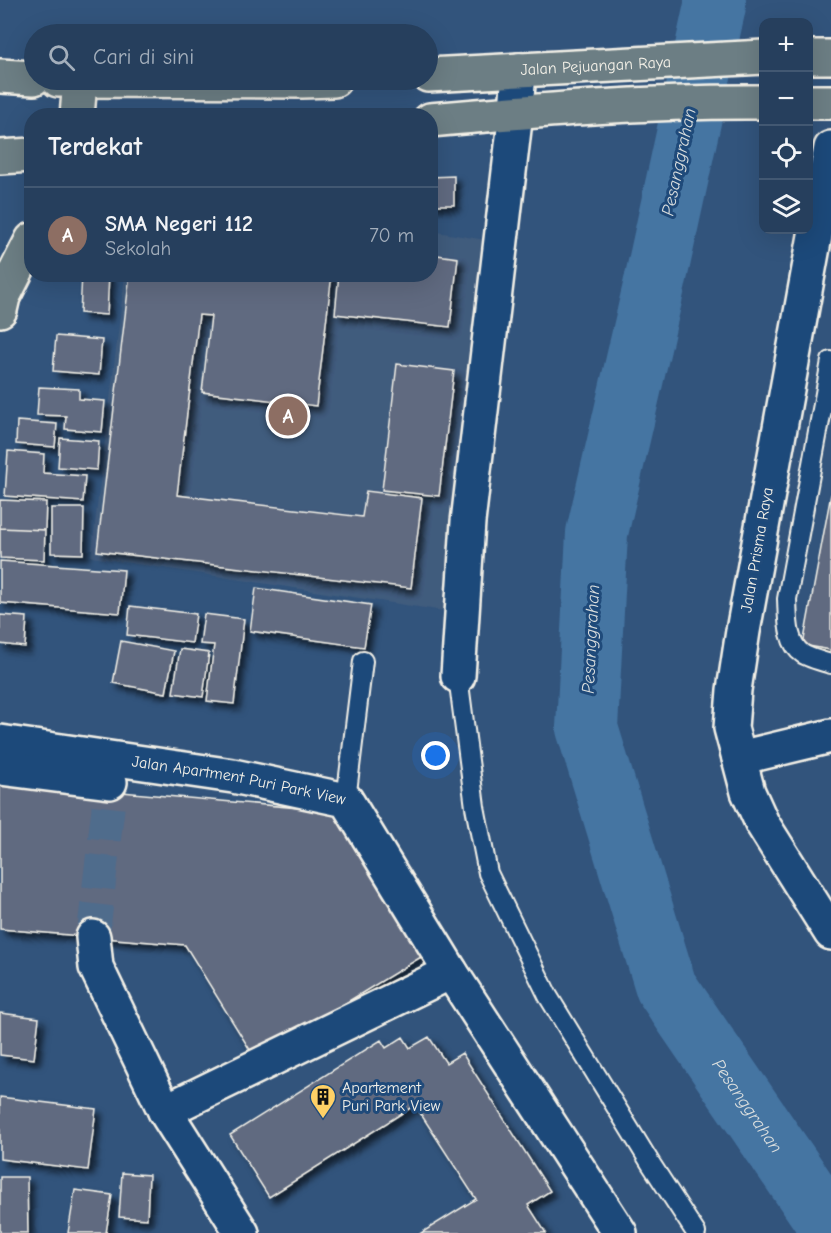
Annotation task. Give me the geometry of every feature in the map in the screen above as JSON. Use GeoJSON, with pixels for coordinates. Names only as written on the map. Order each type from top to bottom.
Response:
{"type":"FeatureCollection","features":[{"type":"Feature","properties":{"kind":"main road","name":"Jalan Pejuangan Raya"},"geometry":{"type":"LineString","coordinates":[[438,74],[759,57]]}},
{"type":"Feature","properties":{"kind":"main road"},"geometry":{"type":"LineString","coordinates":[[813,57],[831,57]]}},
{"type":"Feature","properties":{"kind":"main road"},"geometry":{"type":"LineString","coordinates":[[0,76],[24,77]]}},
{"type":"Feature","properties":{"kind":"main road"},"geometry":{"type":"LineString","coordinates":[[72,90],[76,108]]}},
{"type":"Feature","properties":{"kind":"main road"},"geometry":{"type":"LineString","coordinates":[[438,119],[634,105],[755,102]]}},
{"type":"Feature","properties":{"kind":"main road"},"geometry":{"type":"LineString","coordinates":[[813,102],[831,102]]}},
{"type":"Feature","properties":{"kind":"main road"},"geometry":{"type":"LineString","coordinates":[[0,157],[24,156]]}},
{"type":"Feature","properties":{"kind":"main road"},"geometry":{"type":"LineString","coordinates":[[1,300],[24,255]]}},
{"type":"Feature","properties":{"kind":"street"},"geometry":{"type":"LineString","coordinates":[[458,676],[468,522],[519,70]]}},
{"type":"Feature","properties":{"kind":"street","name":"Jalan Prisma Raya"},"geometry":{"type":"LineString","coordinates":[[831,148],[743,631],[731,728],[748,792],[762,823],[831,933]]}},
{"type":"Feature","properties":{"kind":"street"},"geometry":{"type":"LineString","coordinates":[[739,759],[831,736]]}},
{"type":"Feature","properties":{"kind":"street","name":"Jalan Apartment Puri Park View"},"geometry":{"type":"LineString","coordinates":[[0,742],[110,777]]}},
{"type":"Feature","properties":{"kind":"street","name":"Jalan Apartment Puri Park View"},"geometry":{"type":"LineString","coordinates":[[0,768],[110,777],[234,776],[346,800],[451,972],[620,1233]]}},
{"type":"Feature","properties":{"kind":"street"},"geometry":{"type":"LineString","coordinates":[[93,937],[96,967],[165,1112],[242,1233]]}},
{"type":"Feature","properties":{"kind":"street"},"geometry":{"type":"LineString","coordinates":[[165,1112],[451,972]]}},
{"type":"Feature","properties":{"kind":"lane"},"geometry":{"type":"LineString","coordinates":[[831,361],[787,599],[788,623],[792,641],[802,654],[831,664]]}},
{"type":"Feature","properties":{"kind":"lane"},"geometry":{"type":"LineString","coordinates":[[346,800],[363,661]]}},
{"type":"Feature","properties":{"kind":"lane"},"geometry":{"type":"LineString","coordinates":[[458,676],[475,807],[488,873],[548,996],[696,1233]]}},
{"type":"Feature","properties":{"kind":"shaded area"},"geometry":{"type":"Polygon","coordinates":[[[438,232],[492,241],[444,611],[91,557],[124,282],[438,282],[438,232]]]}},
{"type":"Feature","properties":{"kind":"building"},"geometry":{"type":"Polygon","coordinates":[[[454,176],[454,205],[438,205],[438,177],[454,176]]]}},
{"type":"Feature","properties":{"kind":"building"},"geometry":{"type":"Polygon","coordinates":[[[438,255],[458,258],[450,327],[335,314],[338,282],[438,282],[438,255]]]}},
{"type":"Feature","properties":{"kind":"building"},"geometry":{"type":"Polygon","coordinates":[[[82,282],[109,282],[107,315],[80,313],[82,282]]]}},
{"type":"Feature","properties":{"kind":"building"},"geometry":{"type":"Polygon","coordinates":[[[129,282],[331,282],[316,406],[202,392],[211,316],[199,315],[177,495],[362,517],[366,491],[422,498],[411,588],[97,551],[129,282]]]}},
{"type":"Feature","properties":{"kind":"building"},"geometry":{"type":"Polygon","coordinates":[[[56,336],[102,340],[99,375],[53,371],[56,336]]]}},
{"type":"Feature","properties":{"kind":"building"},"geometry":{"type":"Polygon","coordinates":[[[397,364],[454,371],[439,496],[382,490],[397,364]]]}},
{"type":"Feature","properties":{"kind":"building"},"geometry":{"type":"Polygon","coordinates":[[[39,387],[79,389],[79,399],[105,401],[102,432],[65,429],[66,416],[37,415],[39,387]]]}},
{"type":"Feature","properties":{"kind":"building"},"geometry":{"type":"Polygon","coordinates":[[[17,421],[57,424],[55,447],[16,444],[17,421]]]}},
{"type":"Feature","properties":{"kind":"building"},"geometry":{"type":"Polygon","coordinates":[[[60,438],[99,441],[97,470],[58,467],[60,438]]]}},
{"type":"Feature","properties":{"kind":"building"},"geometry":{"type":"Polygon","coordinates":[[[8,451],[44,454],[43,473],[85,476],[83,502],[5,496],[8,451]]]}},
{"type":"Feature","properties":{"kind":"building"},"geometry":{"type":"Polygon","coordinates":[[[831,494],[831,650],[803,645],[831,494]]]}},
{"type":"Feature","properties":{"kind":"building"},"geometry":{"type":"Polygon","coordinates":[[[0,500],[46,502],[45,530],[0,528],[0,500]]]}},
{"type":"Feature","properties":{"kind":"building"},"geometry":{"type":"Polygon","coordinates":[[[51,508],[84,508],[83,554],[51,553],[51,508]]]}},
{"type":"Feature","properties":{"kind":"building"},"geometry":{"type":"Polygon","coordinates":[[[0,528],[45,530],[44,560],[0,558],[0,528]]]}},
{"type":"Feature","properties":{"kind":"building"},"geometry":{"type":"Polygon","coordinates":[[[0,561],[124,570],[120,613],[0,603],[0,561]]]}},
{"type":"Feature","properties":{"kind":"building"},"geometry":{"type":"Polygon","coordinates":[[[256,588],[371,605],[364,647],[250,631],[256,588]]]}},
{"type":"Feature","properties":{"kind":"building"},"geometry":{"type":"Polygon","coordinates":[[[130,606],[196,614],[192,643],[127,635],[130,606]]]}},
{"type":"Feature","properties":{"kind":"building"},"geometry":{"type":"Polygon","coordinates":[[[204,614],[244,619],[234,704],[207,701],[214,645],[200,644],[204,614]]]}},
{"type":"Feature","properties":{"kind":"building"},"geometry":{"type":"Polygon","coordinates":[[[0,615],[27,617],[25,647],[0,644],[0,615]]]}},
{"type":"Feature","properties":{"kind":"building"},"geometry":{"type":"Polygon","coordinates":[[[121,641],[174,651],[166,693],[113,683],[121,641]]]}},
{"type":"Feature","properties":{"kind":"building"},"geometry":{"type":"Polygon","coordinates":[[[180,649],[209,653],[203,697],[173,693],[180,649]]]}},
{"type":"Feature","properties":{"kind":"building"},"geometry":{"type":"Polygon","coordinates":[[[0,781],[343,812],[431,951],[255,1058],[185,945],[0,929],[0,781]]]}},
{"type":"Feature","properties":{"kind":"building"},"geometry":{"type":"Polygon","coordinates":[[[0,1013],[39,1018],[34,1059],[0,1055],[0,1013]]]}},
{"type":"Feature","properties":{"kind":"building","name":"Apartement Puri Park View"},"geometry":{"type":"Polygon","coordinates":[[[403,1037],[410,1048],[429,1037],[446,1063],[462,1053],[550,1191],[528,1205],[546,1233],[421,1233],[476,1199],[415,1105],[269,1197],[230,1135],[381,1040],[386,1048],[403,1037]]]}},
{"type":"Feature","properties":{"kind":"building"},"geometry":{"type":"Polygon","coordinates":[[[0,1097],[96,1109],[88,1170],[0,1159],[0,1097]]]}},
{"type":"Feature","properties":{"kind":"building"},"geometry":{"type":"Polygon","coordinates":[[[122,1173],[149,1175],[147,1219],[119,1217],[122,1173]]]}},
{"type":"Feature","properties":{"kind":"building"},"geometry":{"type":"Polygon","coordinates":[[[0,1177],[27,1177],[28,1233],[0,1233],[0,1177]]]}},
{"type":"Feature","properties":{"kind":"building"},"geometry":{"type":"Polygon","coordinates":[[[75,1190],[112,1195],[106,1233],[68,1233],[75,1190]]]}},
{"type":"Feature","properties":{"kind":"waterway","name":"Pesanggrahan"},"geometry":{"type":"LineString","coordinates":[[715,0],[655,282],[597,533],[587,728],[666,987],[831,1228]]}},
{"type":"Feature","properties":{"kind":"tunnel"},"geometry":{"type":"LineString","coordinates":[[93,937],[110,791]]}},
{"type":"Feature","properties":{"kind":"place","name":"SMA Negeri 112"},"geometry":{"type":"Point","coordinates":[288,416]}},
{"type":"Feature","properties":{"kind":"place","name":"Apartement Puri Park View"},"geometry":{"type":"Point","coordinates":[323,1120]}}]}
